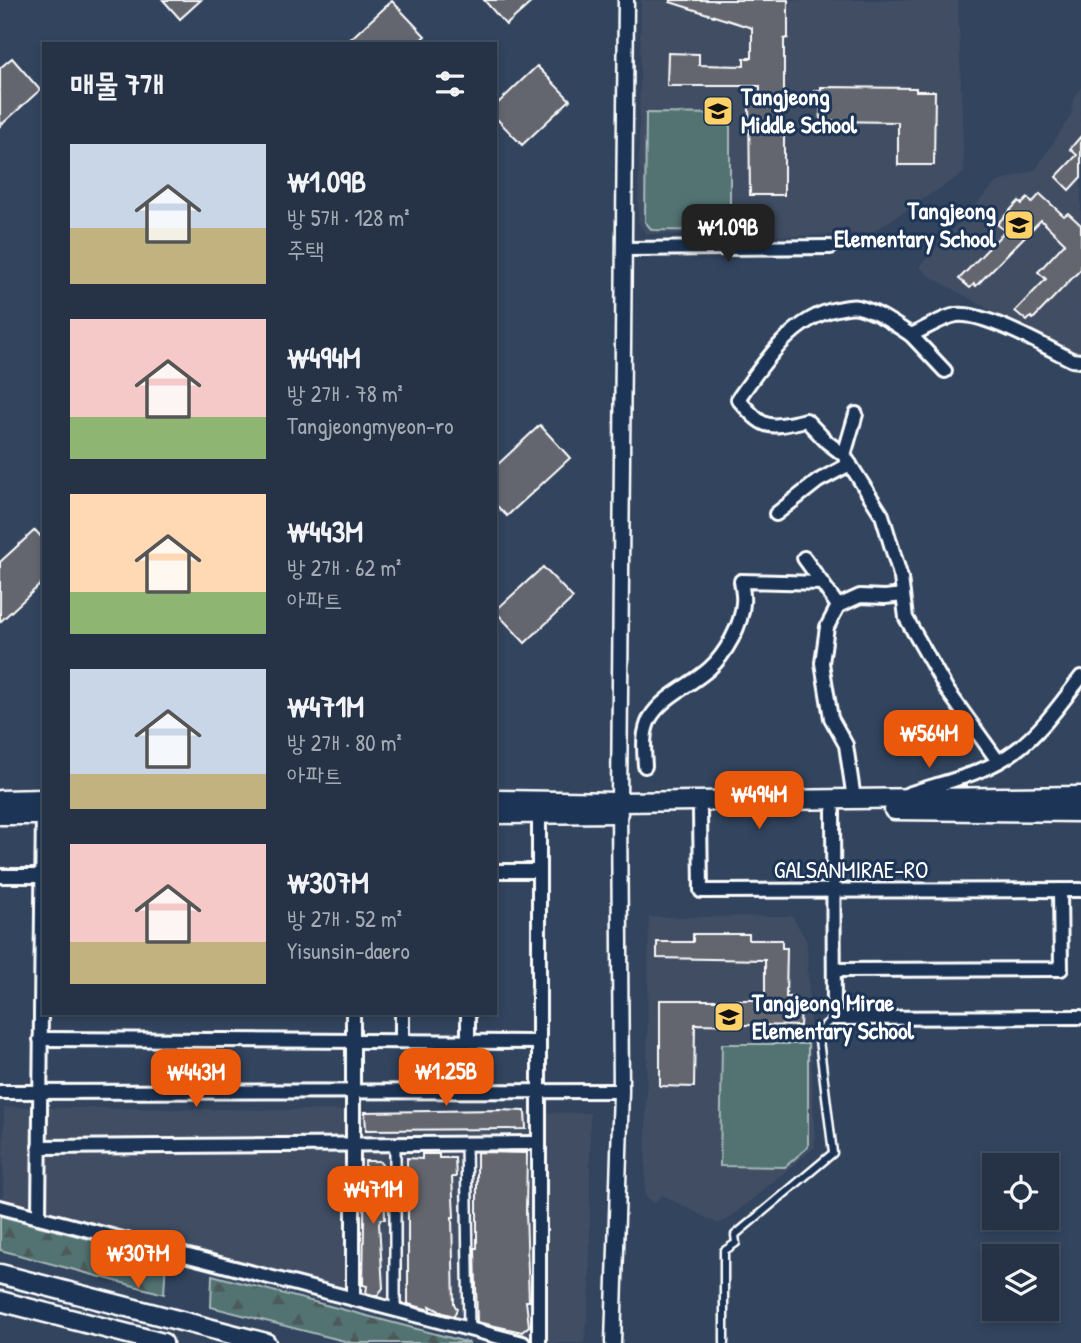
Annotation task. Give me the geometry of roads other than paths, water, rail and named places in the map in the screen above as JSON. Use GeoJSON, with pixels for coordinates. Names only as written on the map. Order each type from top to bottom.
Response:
{"type":"FeatureCollection","features":[{"type":"Feature","properties":{"kind":"main road"},"geometry":{"type":"LineString","coordinates":[[497,800],[700,812],[833,811],[980,797],[1081,796]]}},
{"type":"Feature","properties":{"kind":"main road"},"geometry":{"type":"LineString","coordinates":[[497,814],[855,799],[895,804],[1081,812]]}},
{"type":"Feature","properties":{"kind":"main road"},"geometry":{"type":"LineString","coordinates":[[0,800],[42,807]]}},
{"type":"Feature","properties":{"kind":"main road"},"geometry":{"type":"LineString","coordinates":[[0,816],[42,807]]}},
{"type":"Feature","properties":{"kind":"main road"},"geometry":{"type":"LineString","coordinates":[[0,1275],[266,1343]]}},
{"type":"Feature","properties":{"kind":"main road"},"geometry":{"type":"LineString","coordinates":[[0,1301],[163,1343]]}},
{"type":"Feature","properties":{"kind":"street"},"geometry":{"type":"LineString","coordinates":[[613,1343],[621,1091],[619,808],[626,249],[626,0]]}},
{"type":"Feature","properties":{"kind":"street"},"geometry":{"type":"LineString","coordinates":[[626,249],[831,247]]}},
{"type":"Feature","properties":{"kind":"street"},"geometry":{"type":"LineString","coordinates":[[945,371],[911,335],[877,313],[855,306],[828,311],[799,325],[774,352],[738,399],[756,420],[766,426],[777,427],[806,420],[847,460],[882,515],[903,595],[906,618],[947,690],[999,761]]}},
{"type":"Feature","properties":{"kind":"street"},"geometry":{"type":"LineString","coordinates":[[911,335],[955,315],[971,315],[1013,331],[1072,360],[1081,361]]}},
{"type":"Feature","properties":{"kind":"street"},"geometry":{"type":"LineString","coordinates":[[776,514],[847,460],[856,414]]}},
{"type":"Feature","properties":{"kind":"street"},"geometry":{"type":"LineString","coordinates":[[804,558],[838,606]]}},
{"type":"Feature","properties":{"kind":"street"},"geometry":{"type":"LineString","coordinates":[[645,766],[644,741],[650,718],[663,703],[710,669],[733,635],[743,603],[741,581],[822,583]]}},
{"type":"Feature","properties":{"kind":"street"},"geometry":{"type":"LineString","coordinates":[[855,799],[846,746],[831,718],[822,663],[827,627],[838,606],[860,596],[903,595]]}},
{"type":"Feature","properties":{"kind":"street"},"geometry":{"type":"LineString","coordinates":[[895,804],[975,772],[1017,750],[1062,702],[1081,677]]}},
{"type":"Feature","properties":{"kind":"street"},"geometry":{"type":"LineString","coordinates":[[1062,702],[1081,692]]}},
{"type":"Feature","properties":{"kind":"street"},"geometry":{"type":"LineString","coordinates":[[975,772],[969,785],[980,797]]}},
{"type":"Feature","properties":{"kind":"street"},"geometry":{"type":"LineString","coordinates":[[833,811],[834,1018],[1081,1017]]}},
{"type":"Feature","properties":{"kind":"street","name":"GALSANMIRAE-RO"},"geometry":{"type":"LineString","coordinates":[[700,812],[701,891],[1081,890]]}},
{"type":"Feature","properties":{"kind":"street"},"geometry":{"type":"LineString","coordinates":[[539,814],[539,1343]]}},
{"type":"Feature","properties":{"kind":"street"},"geometry":{"type":"LineString","coordinates":[[497,871],[539,871]]}},
{"type":"Feature","properties":{"kind":"street"},"geometry":{"type":"LineString","coordinates":[[0,876],[42,876],[38,1217]]}},
{"type":"Feature","properties":{"kind":"street"},"geometry":{"type":"LineString","coordinates":[[834,970],[1060,969],[1060,890]]}},
{"type":"Feature","properties":{"kind":"street"},"geometry":{"type":"LineString","coordinates":[[353,1015],[353,1299]]}},
{"type":"Feature","properties":{"kind":"street"},"geometry":{"type":"LineString","coordinates":[[402,1015],[402,1041]]}},
{"type":"Feature","properties":{"kind":"street"},"geometry":{"type":"LineString","coordinates":[[468,1015],[468,1041]]}},
{"type":"Feature","properties":{"kind":"street"},"geometry":{"type":"LineString","coordinates":[[40,1039],[538,1042]]}},
{"type":"Feature","properties":{"kind":"street"},"geometry":{"type":"LineString","coordinates":[[0,1092],[621,1091]]}},
{"type":"Feature","properties":{"kind":"street"},"geometry":{"type":"LineString","coordinates":[[466,1143],[469,1329]]}},
{"type":"Feature","properties":{"kind":"street"},"geometry":{"type":"LineString","coordinates":[[39,1147],[538,1143]]}},
{"type":"Feature","properties":{"kind":"street"},"geometry":{"type":"LineString","coordinates":[[395,1144],[395,1310]]}},
{"type":"Feature","properties":{"kind":"street"},"geometry":{"type":"LineString","coordinates":[[0,1207],[523,1343]]}},
{"type":"Feature","properties":{"kind":"lane"},"geometry":{"type":"LineString","coordinates":[[724,1343],[724,1251],[736,1243],[736,1235],[833,1153],[819,1040],[825,1025],[834,1018]]}},
{"type":"Feature","properties":{"kind":"place","name":"Tangjeong Middle School"},"geometry":{"type":"Point","coordinates":[718,111]}},
{"type":"Feature","properties":{"kind":"place","name":"Tangjeong Elementary School"},"geometry":{"type":"Point","coordinates":[1019,225]}},
{"type":"Feature","properties":{"kind":"place","name":"Tangjeong Mirae Elementary School"},"geometry":{"type":"Point","coordinates":[729,1017]}}]}
